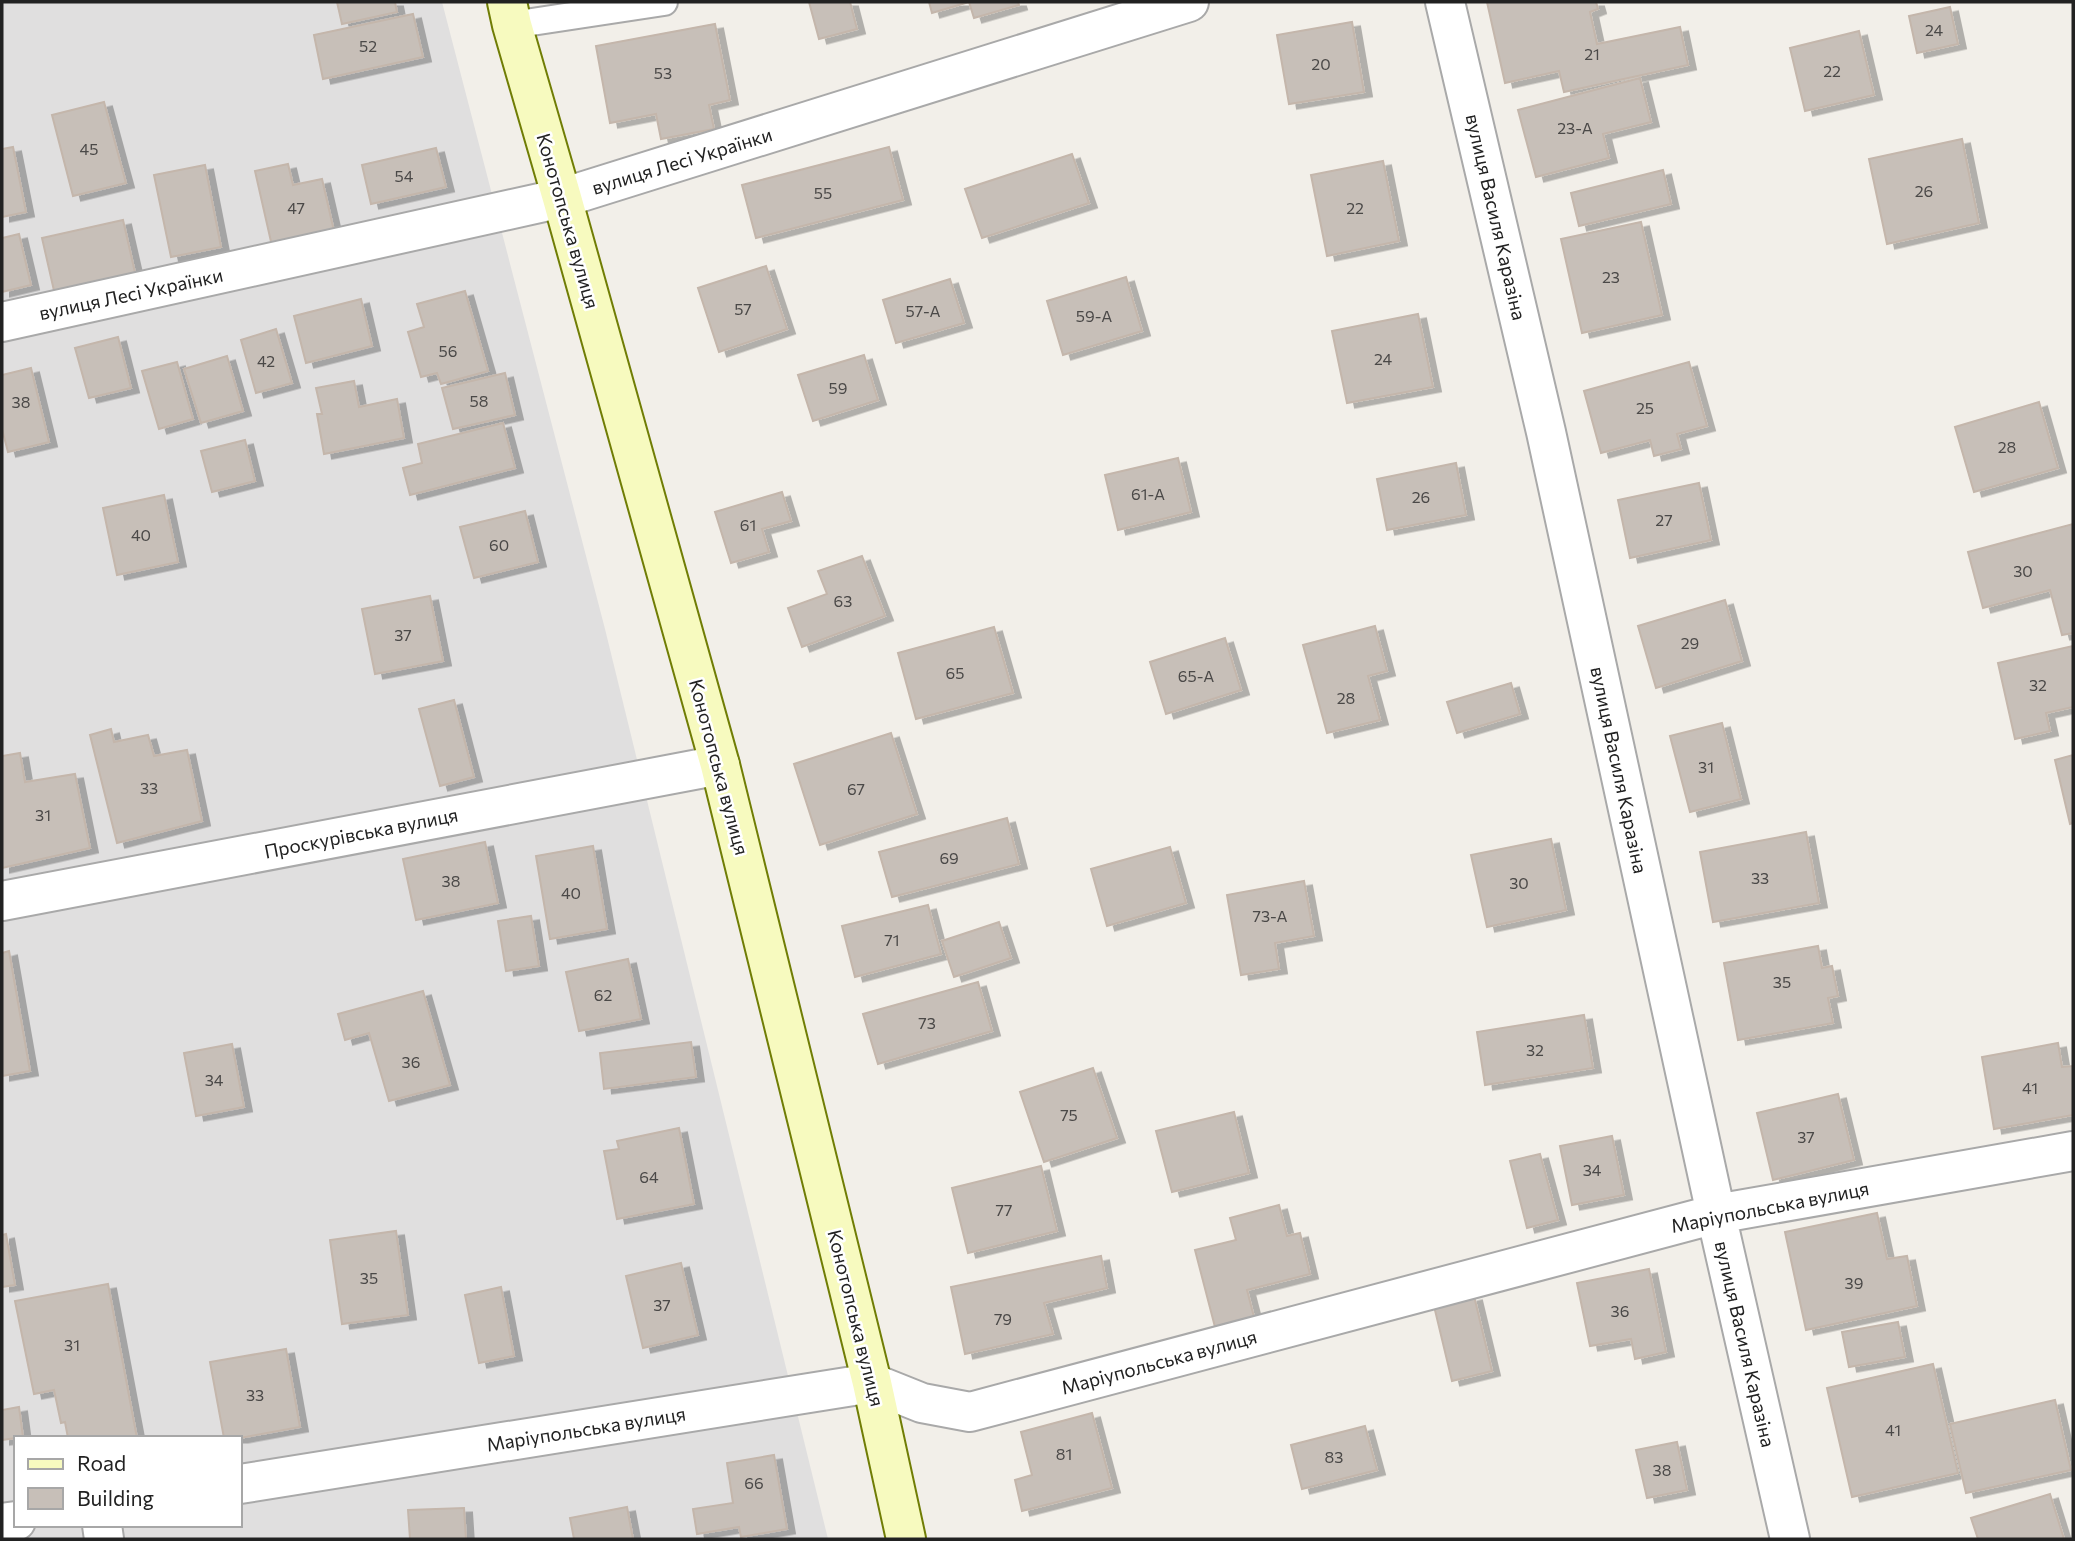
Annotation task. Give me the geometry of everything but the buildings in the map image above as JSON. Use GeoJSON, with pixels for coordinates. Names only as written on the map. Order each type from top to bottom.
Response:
{"type":"FeatureCollection","features":[{"type":"Feature","properties":{"kind":"street","name":"вулиця Лесі Українки"},"geometry":{"type":"LineString","coordinates":[[2,322],[562,198],[1189,2]]}},
{"type":"Feature","properties":{"kind":"street","name":"вулиця Василя Каразіна"},"geometry":{"type":"LineString","coordinates":[[1445,2],[1546,432],[1716,1214],[1790,1539]]}},
{"type":"Feature","properties":{"kind":"street","name":"Конотопська вулиця"},"geometry":{"type":"LineString","coordinates":[[510,13],[720,765],[872,1383],[906,1539]]}},
{"type":"Feature","properties":{"kind":"street","name":"Проскурівська вулиця"},"geometry":{"type":"LineString","coordinates":[[2,901],[720,765]]}},
{"type":"Feature","properties":{"kind":"street","name":"Маріупольська вулиця"},"geometry":{"type":"LineString","coordinates":[[242,1484],[872,1383],[922,1403],[970,1412],[1716,1214],[2073,1151]]}},
{"type":"Feature","properties":{"kind":"lane"},"geometry":{"type":"LineString","coordinates":[[510,13],[664,2]]}},
{"type":"Feature","properties":{"kind":"shaded area"},"geometry":{"type":"Polygon","coordinates":[[[2,2],[442,2],[605,629],[828,1539],[2,1539],[2,2]]]}}]}
